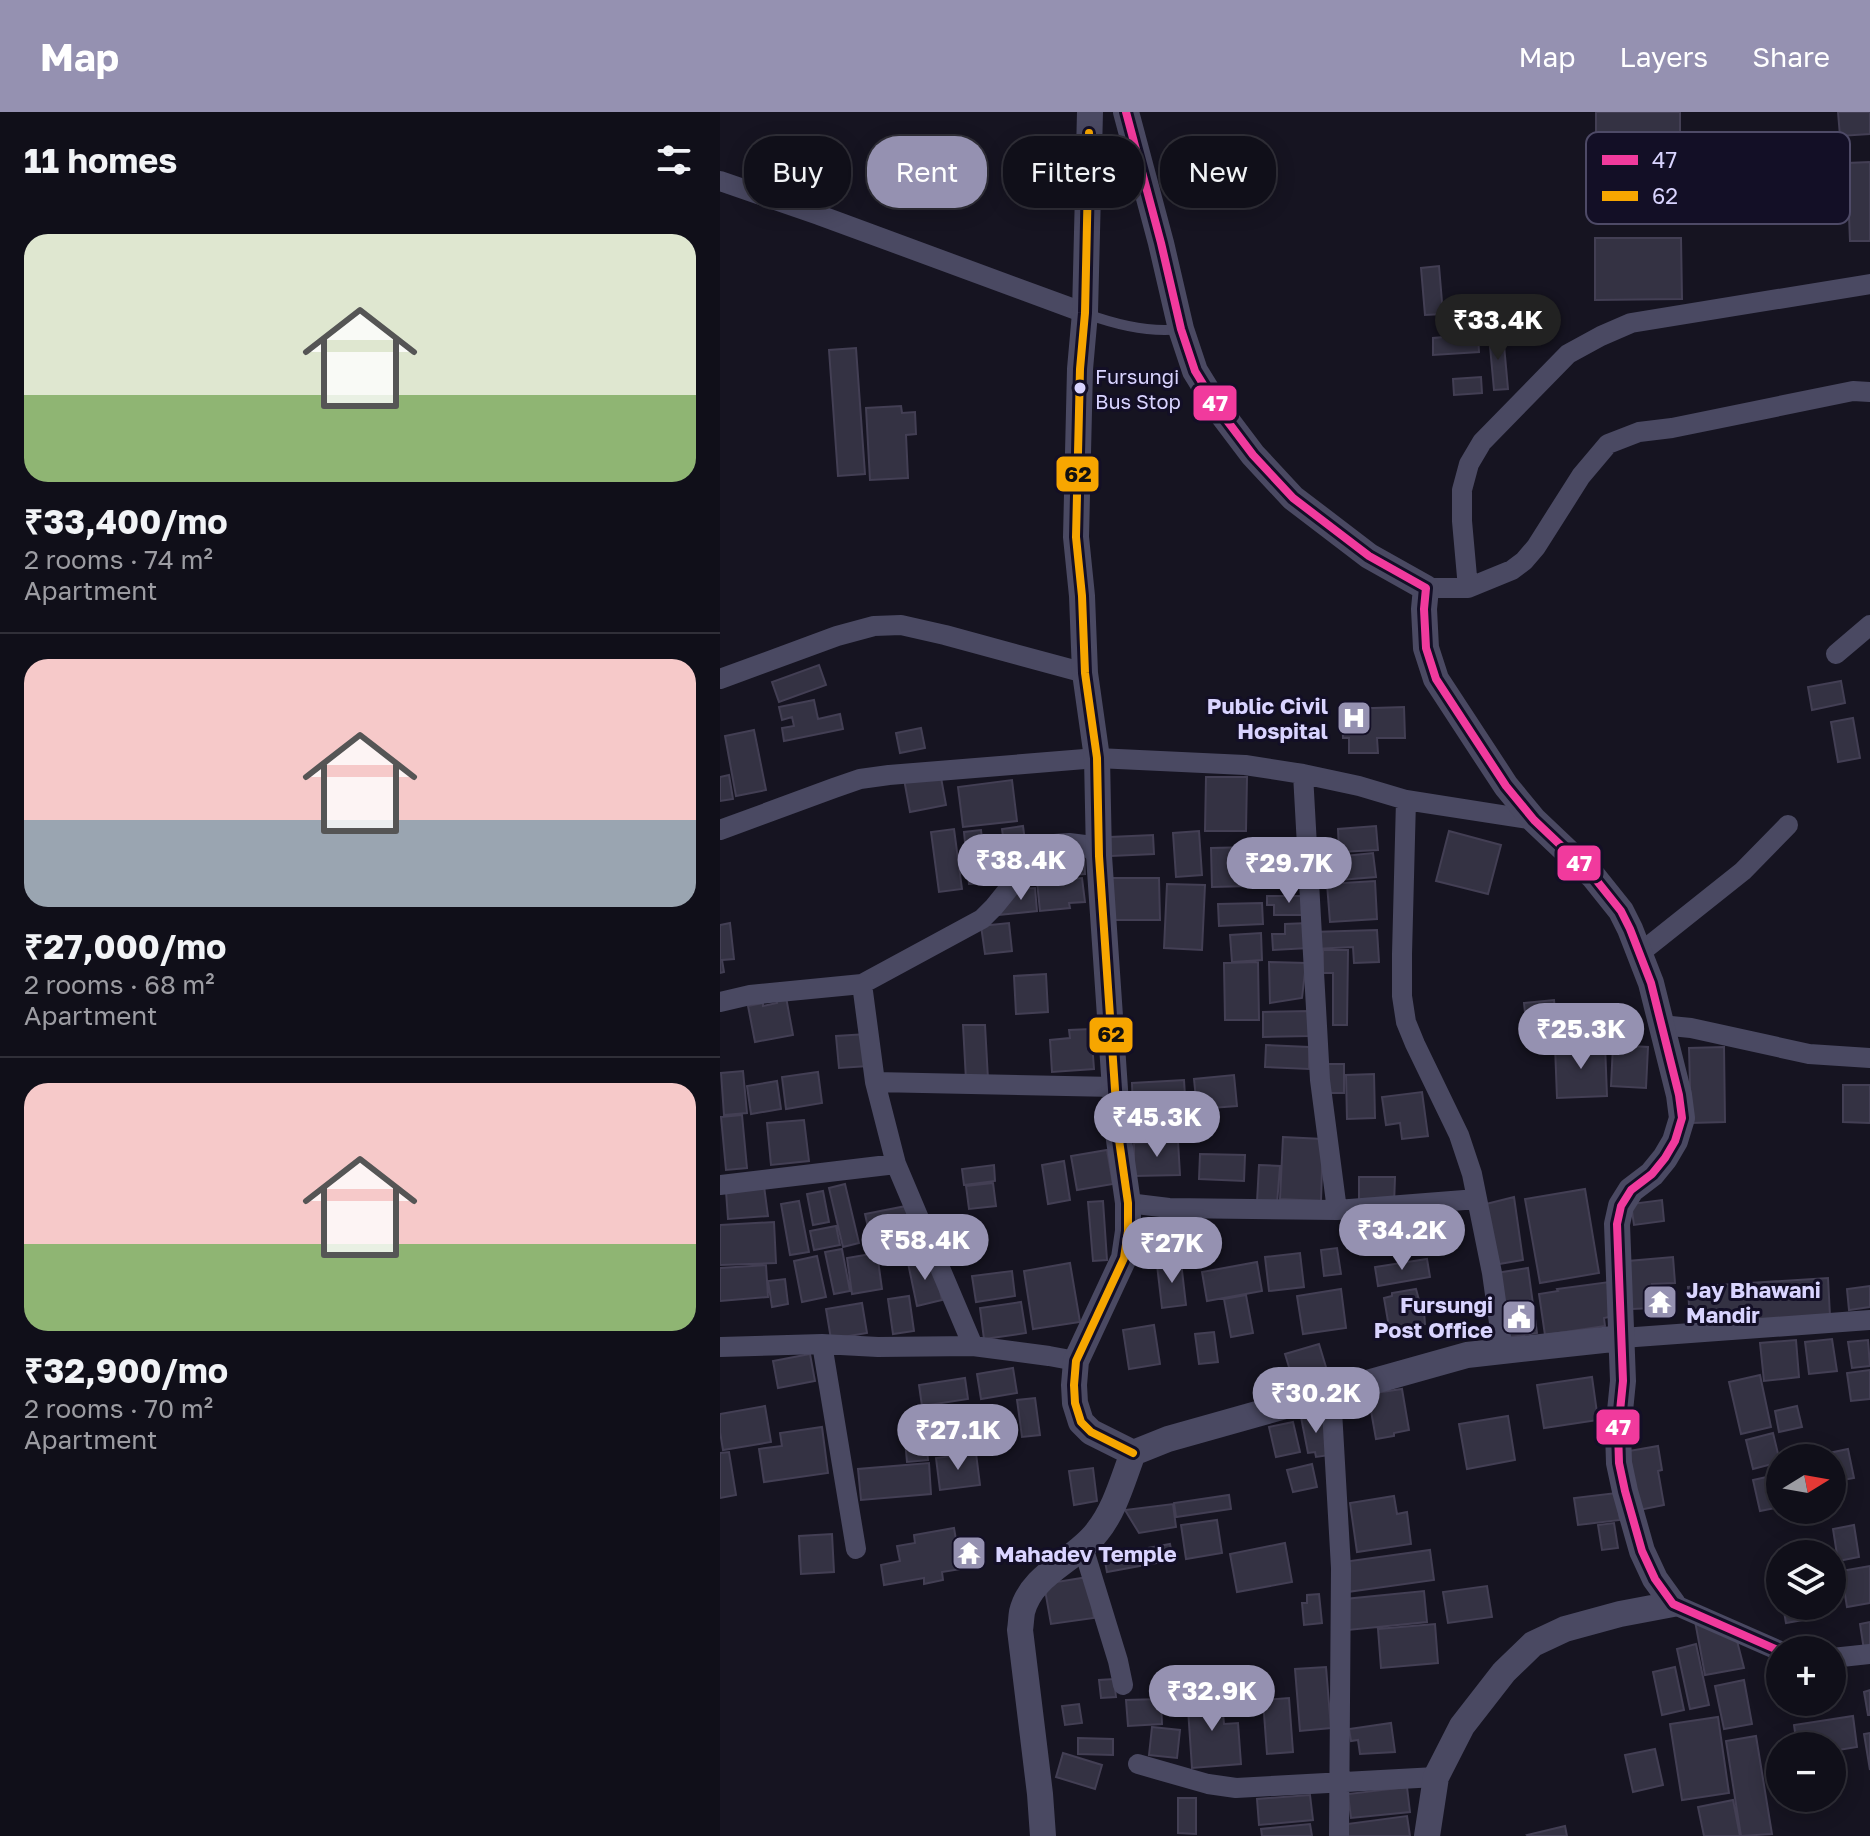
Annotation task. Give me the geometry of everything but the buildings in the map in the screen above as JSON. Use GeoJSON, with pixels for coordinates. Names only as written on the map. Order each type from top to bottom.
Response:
{"type":"FeatureCollection","features":[{"type":"Feature","properties":{"kind":"street"},"geometry":{"type":"LineString","coordinates":[[1090,112],[1076,537],[1085,673],[1097,758],[1099,856],[1118,1133],[1128,1203],[1128,1231],[1124,1258],[1076,1361],[1075,1403],[1081,1422],[1091,1432],[1133,1453]]}},
{"type":"Feature","properties":{"kind":"street"},"geometry":{"type":"LineString","coordinates":[[1126,112],[1181,329],[1195,371],[1219,410],[1253,455],[1293,498],[1425,599]]}},
{"type":"Feature","properties":{"kind":"street"},"geometry":{"type":"LineString","coordinates":[[720,181],[1085,313]]}},
{"type":"Feature","properties":{"kind":"street"},"geometry":{"type":"LineString","coordinates":[[1468,588],[1462,490],[1469,464],[1482,442],[1568,354],[1631,323],[1870,284]]}},
{"type":"Feature","properties":{"kind":"street"},"geometry":{"type":"LineString","coordinates":[[1425,599],[1468,588],[1512,570],[1524,561],[1581,476],[1608,444],[1639,432],[1853,391],[1870,392]]}},
{"type":"Feature","properties":{"kind":"street"},"geometry":{"type":"LineString","coordinates":[[1425,599],[1426,648],[1436,679],[1506,786],[1534,820],[1593,876],[1621,911],[1651,983],[1682,1118],[1675,1141],[1665,1158],[1652,1174],[1631,1190],[1621,1206],[1617,1224],[1623,1381],[1618,1431],[1619,1463],[1642,1551],[1655,1579],[1673,1604],[1766,1645]]}},
{"type":"Feature","properties":{"kind":"street"},"geometry":{"type":"LineString","coordinates":[[720,679],[837,636],[874,626],[901,625],[1085,673]]}},
{"type":"Feature","properties":{"kind":"street"},"geometry":{"type":"LineString","coordinates":[[1836,654],[1870,625]]}},
{"type":"Feature","properties":{"kind":"street"},"geometry":{"type":"LineString","coordinates":[[720,830],[860,779],[1097,758],[1245,765],[1359,786],[1406,800],[1534,820]]}},
{"type":"Feature","properties":{"kind":"street"},"geometry":{"type":"LineString","coordinates":[[1303,774],[1320,1080],[1337,1210]]}},
{"type":"Feature","properties":{"kind":"street"},"geometry":{"type":"LineString","coordinates":[[1406,800],[1402,954],[1402,996],[1406,1022],[1459,1135],[1472,1174],[1492,1273],[1503,1351]]}},
{"type":"Feature","properties":{"kind":"street"},"geometry":{"type":"LineString","coordinates":[[1640,953],[1743,871],[1788,825]]}},
{"type":"Feature","properties":{"kind":"street"},"geometry":{"type":"LineString","coordinates":[[720,1002],[750,995],[862,984],[982,919],[1040,850],[1054,844],[1069,843],[1085,845],[1099,856]]}},
{"type":"Feature","properties":{"kind":"street"},"geometry":{"type":"LineString","coordinates":[[862,984],[875,1082],[896,1164],[973,1346]]}},
{"type":"Feature","properties":{"kind":"street"},"geometry":{"type":"LineString","coordinates":[[1661,1025],[1691,1028],[1809,1054],[1870,1058]]}},
{"type":"Feature","properties":{"kind":"street"},"geometry":{"type":"LineString","coordinates":[[875,1082],[1115,1087]]}},
{"type":"Feature","properties":{"kind":"street"},"geometry":{"type":"LineString","coordinates":[[720,1185],[896,1164]]}},
{"type":"Feature","properties":{"kind":"street"},"geometry":{"type":"LineString","coordinates":[[1128,1203],[1169,1208],[1337,1210],[1477,1199]]}},
{"type":"Feature","properties":{"kind":"street"},"geometry":{"type":"LineString","coordinates":[[1043,1836],[1020,1630],[1022,1612],[1028,1596],[1039,1582],[1097,1532],[1110,1511],[1133,1453],[1168,1439],[1467,1355],[1622,1338],[1870,1320]]}},
{"type":"Feature","properties":{"kind":"street"},"geometry":{"type":"LineString","coordinates":[[720,1347],[822,1344],[973,1346],[1076,1361]]}},
{"type":"Feature","properties":{"kind":"street"},"geometry":{"type":"LineString","coordinates":[[822,1344],[856,1549]]}},
{"type":"Feature","properties":{"kind":"street"},"geometry":{"type":"LineString","coordinates":[[1331,1393],[1341,1568],[1339,1836]]}},
{"type":"Feature","properties":{"kind":"street"},"geometry":{"type":"LineString","coordinates":[[1083,1547],[1123,1685]]}},
{"type":"Feature","properties":{"kind":"street"},"geometry":{"type":"LineString","coordinates":[[1427,1836],[1436,1777],[1462,1726],[1504,1672],[1533,1644],[1565,1629],[1673,1604]]}},
{"type":"Feature","properties":{"kind":"street"},"geometry":{"type":"LineString","coordinates":[[1846,1657],[1870,1654]]}},
{"type":"Feature","properties":{"kind":"street"},"geometry":{"type":"LineString","coordinates":[[1138,1764],[1208,1784],[1236,1788],[1436,1777]]}},
{"type":"Feature","properties":{"kind":"lane"},"geometry":{"type":"LineString","coordinates":[[1085,313],[1135,327],[1164,331],[1181,329]]}},
{"type":"Feature","properties":{"kind":"transit line","name":"47"},"geometry":{"type":"LineString","coordinates":[[1126,112],[1181,329],[1195,371],[1219,410],[1253,455],[1293,498],[1369,556],[1426,588],[1426,648],[1436,679],[1506,786],[1534,820],[1593,876],[1621,911],[1630,929],[1651,983],[1682,1118],[1675,1141],[1665,1158],[1652,1174],[1631,1190],[1621,1206],[1617,1224],[1623,1381],[1618,1431],[1619,1463],[1642,1551],[1655,1579],[1673,1604],[1766,1645]]}},
{"type":"Feature","properties":{"kind":"transit line","name":"62"},"geometry":{"type":"LineString","coordinates":[[1089,133],[1076,537],[1085,673],[1097,758],[1099,856],[1118,1133],[1128,1203],[1128,1231],[1124,1258],[1076,1361],[1074,1385],[1081,1422],[1091,1432],[1133,1453]]}},
{"type":"Feature","properties":{"kind":"place","name":"Fursungi Bus Stop"},"geometry":{"type":"Point","coordinates":[1080,388]}},
{"type":"Feature","properties":{"kind":"place","name":"Public Civil Hospital"},"geometry":{"type":"Point","coordinates":[1354,718]}},
{"type":"Feature","properties":{"kind":"place","name":"Jay Bhawani Mandir"},"geometry":{"type":"Point","coordinates":[1660,1302]}},
{"type":"Feature","properties":{"kind":"place","name":"Fursungi Post Office"},"geometry":{"type":"Point","coordinates":[1519,1317]}},
{"type":"Feature","properties":{"kind":"place","name":"Mahadev Temple"},"geometry":{"type":"Point","coordinates":[969,1553]}}]}
